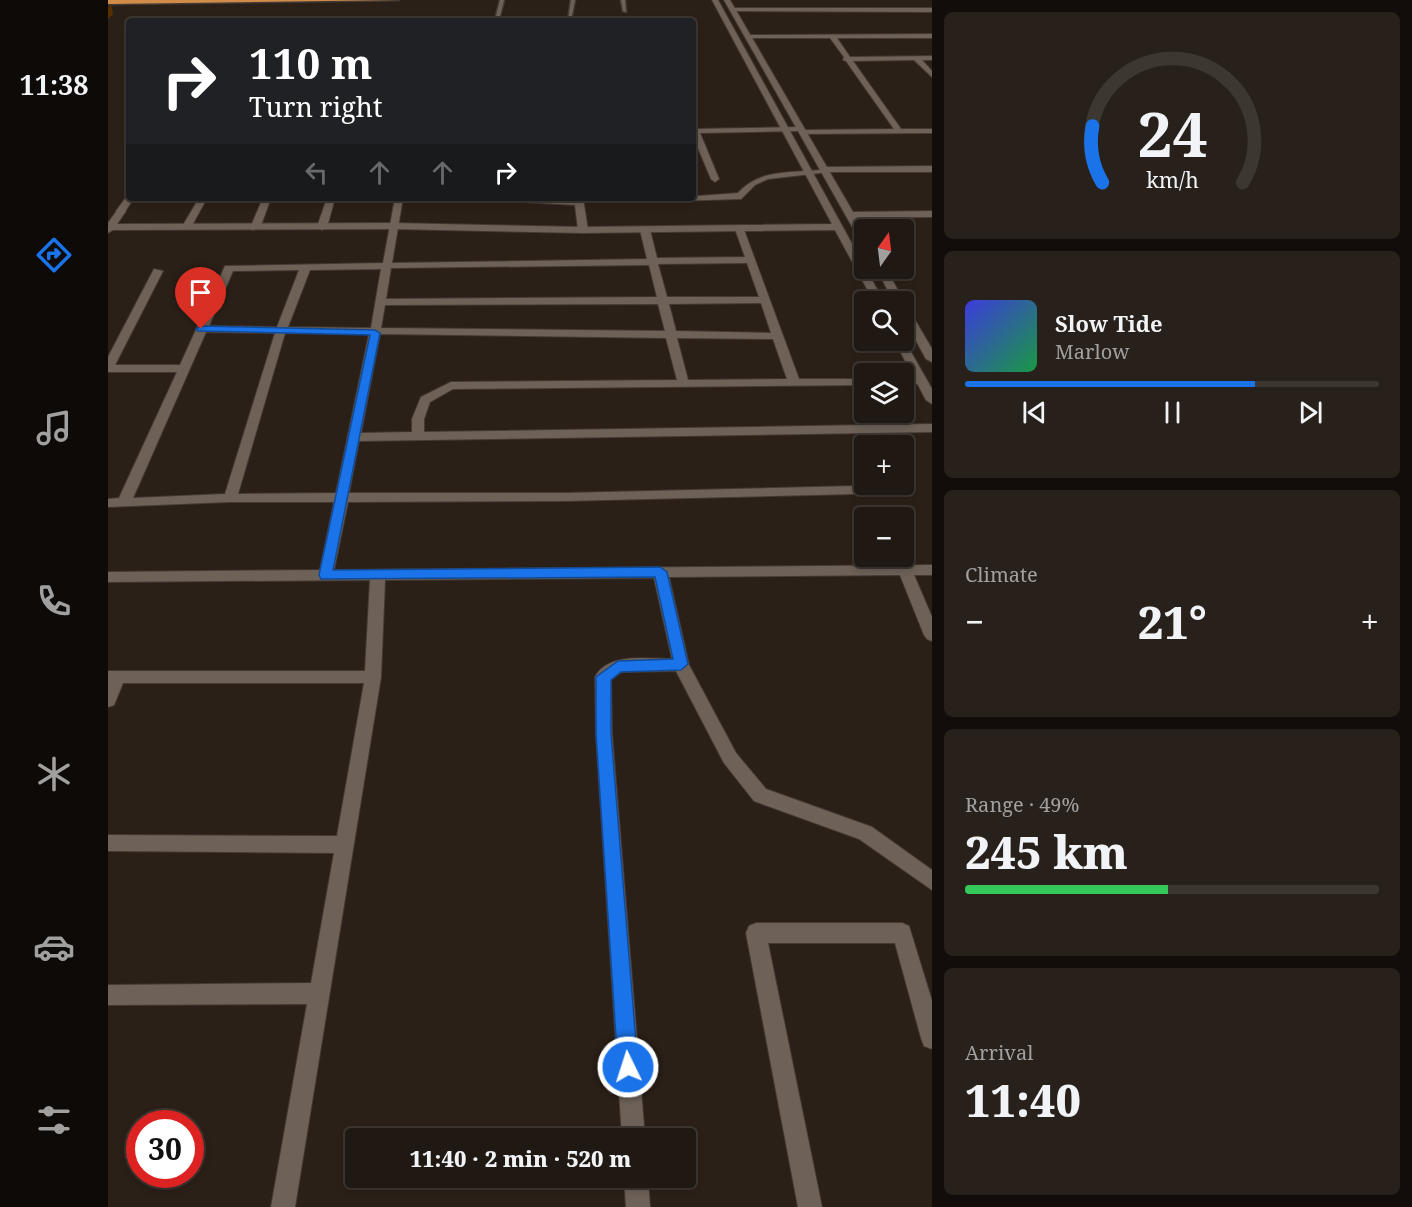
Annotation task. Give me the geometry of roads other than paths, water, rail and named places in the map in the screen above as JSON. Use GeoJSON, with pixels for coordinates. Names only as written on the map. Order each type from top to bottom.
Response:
{"type":"FeatureCollection","features":[{"type":"Feature","properties":{"kind":"highway"},"geometry":{"type":"LineString","coordinates":[[108,2],[396,0]]}},
{"type":"Feature","properties":{"kind":"street"},"geometry":{"type":"LineString","coordinates":[[715,0],[873,291]]}},
{"type":"Feature","properties":{"kind":"street"},"geometry":{"type":"LineString","coordinates":[[727,0],[854,222]]}},
{"type":"Feature","properties":{"kind":"street"},"geometry":{"type":"LineString","coordinates":[[733,10],[932,10]]}},
{"type":"Feature","properties":{"kind":"street"},"geometry":{"type":"LineString","coordinates":[[748,36],[932,36]]}},
{"type":"Feature","properties":{"kind":"street"},"geometry":{"type":"LineString","coordinates":[[832,36],[845,59],[899,131]]}},
{"type":"Feature","properties":{"kind":"street"},"geometry":{"type":"LineString","coordinates":[[916,58],[932,75]]}},
{"type":"Feature","properties":{"kind":"street"},"geometry":{"type":"LineString","coordinates":[[845,59],[932,58]]}},
{"type":"Feature","properties":{"kind":"street"},"geometry":{"type":"LineString","coordinates":[[773,108],[788,108]]}},
{"type":"Feature","properties":{"kind":"street"},"geometry":{"type":"LineString","coordinates":[[696,131],[932,131]]}},
{"type":"Feature","properties":{"kind":"street"},"geometry":{"type":"LineString","coordinates":[[696,136],[715,179]]}},
{"type":"Feature","properties":{"kind":"street"},"geometry":{"type":"LineString","coordinates":[[696,198],[741,196],[756,181],[774,176],[824,171],[932,169]]}},
{"type":"Feature","properties":{"kind":"street"},"geometry":{"type":"LineString","coordinates":[[109,228],[128,201]]}},
{"type":"Feature","properties":{"kind":"street"},"geometry":{"type":"LineString","coordinates":[[187,227],[201,201]]}},
{"type":"Feature","properties":{"kind":"street"},"geometry":{"type":"LineString","coordinates":[[255,228],[266,201]]}},
{"type":"Feature","properties":{"kind":"street"},"geometry":{"type":"LineString","coordinates":[[322,227],[330,201]]}},
{"type":"Feature","properties":{"kind":"street"},"geometry":{"type":"LineString","coordinates":[[326,575],[388,266],[398,201]]}},
{"type":"Feature","properties":{"kind":"street"},"geometry":{"type":"LineString","coordinates":[[579,201],[583,230]]}},
{"type":"Feature","properties":{"kind":"street"},"geometry":{"type":"LineString","coordinates":[[676,201],[679,208]]}},
{"type":"Feature","properties":{"kind":"street"},"geometry":{"type":"LineString","coordinates":[[108,211],[121,211]]}},
{"type":"Feature","properties":{"kind":"street"},"geometry":{"type":"LineString","coordinates":[[850,215],[932,214]]}},
{"type":"Feature","properties":{"kind":"street"},"geometry":{"type":"LineString","coordinates":[[109,228],[393,226],[645,230],[839,227]]}},
{"type":"Feature","properties":{"kind":"street"},"geometry":{"type":"LineString","coordinates":[[740,229],[795,382]]}},
{"type":"Feature","properties":{"kind":"street"},"geometry":{"type":"LineString","coordinates":[[645,230],[683,383]]}},
{"type":"Feature","properties":{"kind":"street"},"geometry":{"type":"LineString","coordinates":[[124,503],[229,268],[752,260]]}},
{"type":"Feature","properties":{"kind":"street"},"geometry":{"type":"LineString","coordinates":[[230,498],[281,330],[306,266]]}},
{"type":"Feature","properties":{"kind":"street"},"geometry":{"type":"LineString","coordinates":[[159,271],[108,368],[184,368]]}},
{"type":"Feature","properties":{"kind":"street"},"geometry":{"type":"LineString","coordinates":[[381,302],[765,300]]}},
{"type":"Feature","properties":{"kind":"street"},"geometry":{"type":"LineString","coordinates":[[914,327],[932,359]]}},
{"type":"Feature","properties":{"kind":"street"},"geometry":{"type":"LineString","coordinates":[[201,329],[672,337],[777,336]]}},
{"type":"Feature","properties":{"kind":"street"},"geometry":{"type":"LineString","coordinates":[[905,351],[932,400]]}},
{"type":"Feature","properties":{"kind":"street"},"geometry":{"type":"LineString","coordinates":[[914,381],[921,381]]}},
{"type":"Feature","properties":{"kind":"street"},"geometry":{"type":"LineString","coordinates":[[417,436],[418,419],[425,400],[451,386],[854,382]]}},
{"type":"Feature","properties":{"kind":"street"},"geometry":{"type":"LineString","coordinates":[[354,437],[932,428]]}},
{"type":"Feature","properties":{"kind":"street"},"geometry":{"type":"LineString","coordinates":[[108,503],[230,498],[577,497],[854,490]]}},
{"type":"Feature","properties":{"kind":"street"},"geometry":{"type":"LineString","coordinates":[[905,570],[932,635]]}},
{"type":"Feature","properties":{"kind":"street"},"geometry":{"type":"LineString","coordinates":[[108,577],[932,570]]}},
{"type":"Feature","properties":{"kind":"street"},"geometry":{"type":"LineString","coordinates":[[660,572],[681,664],[730,758],[760,795],[865,833],[932,881]]}},
{"type":"Feature","properties":{"kind":"street"},"geometry":{"type":"LineString","coordinates":[[283,1207],[373,677],[378,575]]}},
{"type":"Feature","properties":{"kind":"street"},"geometry":{"type":"LineString","coordinates":[[632,1128],[604,734],[603,677],[618,666],[681,664]]}},
{"type":"Feature","properties":{"kind":"street"},"geometry":{"type":"LineString","coordinates":[[108,700],[112,677],[373,677]]}},
{"type":"Feature","properties":{"kind":"street"},"geometry":{"type":"LineString","coordinates":[[108,843],[345,845]]}},
{"type":"Feature","properties":{"kind":"street"},"geometry":{"type":"LineString","coordinates":[[810,1207],[756,933],[902,933],[932,1038]]}},
{"type":"Feature","properties":{"kind":"street"},"geometry":{"type":"LineString","coordinates":[[108,994],[320,993]]}},
{"type":"Feature","properties":{"kind":"street"},"geometry":{"type":"LineString","coordinates":[[637,1188],[638,1207]]}},
{"type":"Feature","properties":{"kind":"lane"},"geometry":{"type":"LineString","coordinates":[[498,16],[502,0]]}},
{"type":"Feature","properties":{"kind":"lane"},"geometry":{"type":"LineString","coordinates":[[569,18],[573,0]]}},
{"type":"Feature","properties":{"kind":"lane"},"geometry":{"type":"LineString","coordinates":[[623,0],[625,11]]}}]}
